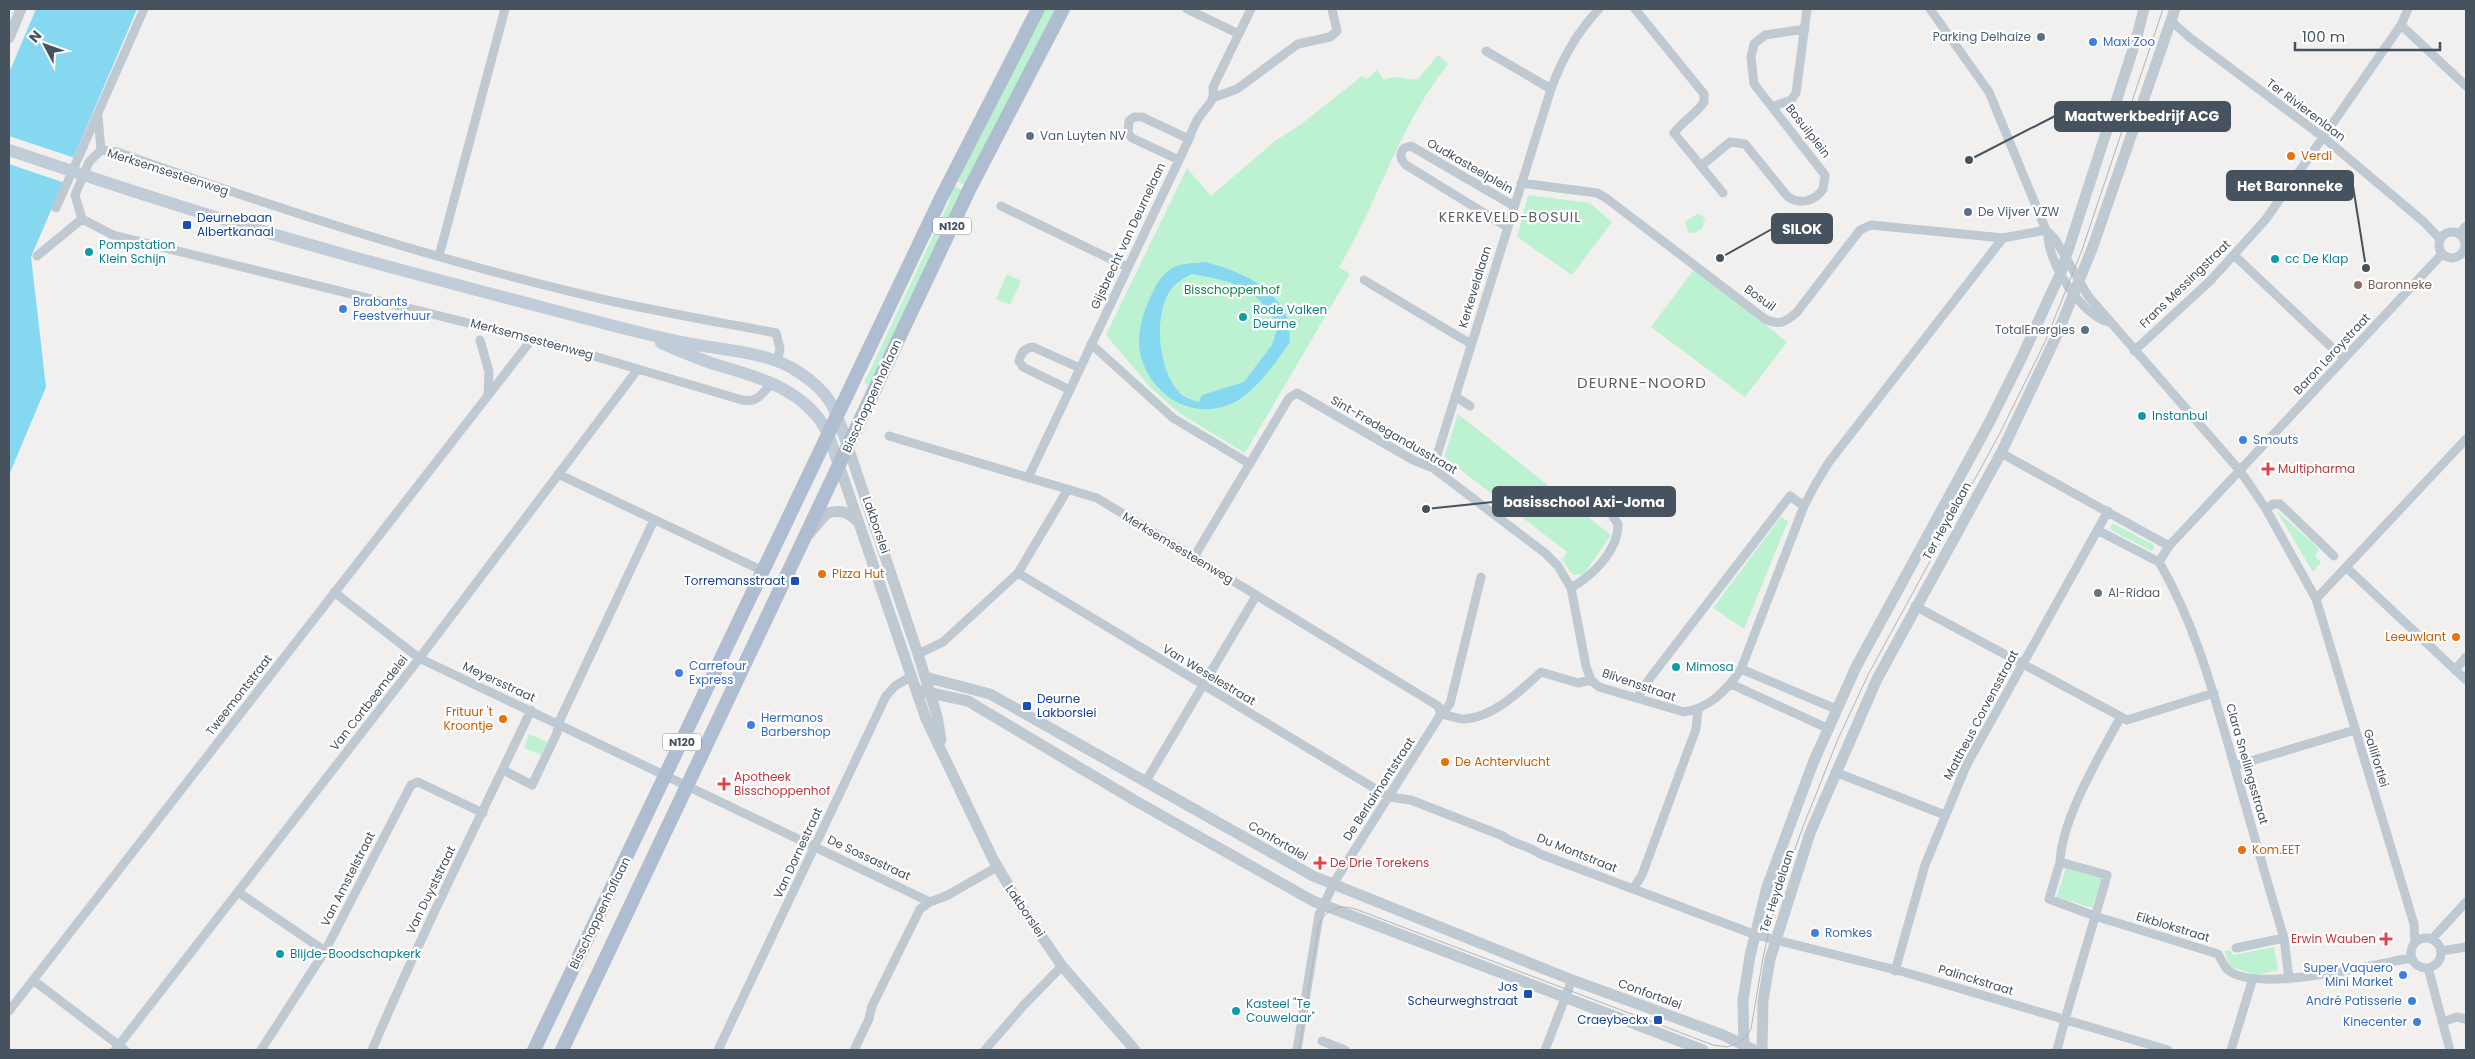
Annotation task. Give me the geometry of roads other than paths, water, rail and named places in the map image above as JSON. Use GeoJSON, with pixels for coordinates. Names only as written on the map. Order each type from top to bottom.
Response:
{"type":"FeatureCollection","features":[{"type":"Feature","properties":{"kind":"main road","name":"Bisschoppenhoflaan"},"geometry":{"type":"LineString","coordinates":[[534,1050],[941,198],[1038,9]]}},
{"type":"Feature","properties":{"kind":"main road","name":"Bisschoppenhoflaan"},"geometry":{"type":"LineString","coordinates":[[562,1050],[969,190],[1063,9]]}},
{"type":"Feature","properties":{"kind":"main road"},"geometry":{"type":"LineString","coordinates":[[9,150],[196,211],[394,268],[619,327],[697,345],[742,352],[777,362],[800,372],[827,394],[838,414]]}},
{"type":"Feature","properties":{"kind":"main road"},"geometry":{"type":"LineString","coordinates":[[619,327],[771,384],[791,394],[811,410],[828,434],[839,465]]}},
{"type":"Feature","properties":{"kind":"main road","name":"Lakborslei"},"geometry":{"type":"LineString","coordinates":[[838,414],[848,447]]}},
{"type":"Feature","properties":{"kind":"street"},"geometry":{"type":"LineString","coordinates":[[9,38],[21,9]]}},
{"type":"Feature","properties":{"kind":"street"},"geometry":{"type":"LineString","coordinates":[[56,208],[144,9]]}},
{"type":"Feature","properties":{"kind":"street"},"geometry":{"type":"LineString","coordinates":[[439,256],[505,9]]}},
{"type":"Feature","properties":{"kind":"street"},"geometry":{"type":"LineString","coordinates":[[1187,9],[1239,34]]}},
{"type":"Feature","properties":{"kind":"street","name":"Gijsbrecht van Deurnelaan"},"geometry":{"type":"LineString","coordinates":[[1028,478],[1200,115],[1209,108],[1215,97],[1213,87],[1251,9]]}},
{"type":"Feature","properties":{"kind":"street"},"geometry":{"type":"LineString","coordinates":[[1215,97],[1236,89],[1298,44],[1330,37],[1337,31],[1332,9]]}},
{"type":"Feature","properties":{"kind":"street","name":"Kerkeveldlaan"},"geometry":{"type":"LineString","coordinates":[[1433,468],[1551,89],[1560,65],[1571,46],[1599,9]]}},
{"type":"Feature","properties":{"kind":"street"},"geometry":{"type":"LineString","coordinates":[[1635,9],[1704,94],[1704,102],[1699,110],[1674,132],[1723,193]]}},
{"type":"Feature","properties":{"kind":"street","name":"Bosuilplein"},"geometry":{"type":"LineString","coordinates":[[1772,107],[1791,100],[1796,93],[1806,9]]}},
{"type":"Feature","properties":{"kind":"street","name":"Gallifortlei"},"geometry":{"type":"LineString","coordinates":[[1930,9],[1989,92],[2047,231],[2055,239],[2088,296],[2241,472],[2266,509],[2316,599],[2414,924],[2424,939]]}},
{"type":"Feature","properties":{"kind":"street","name":"Ter Heydelaan"},"geometry":{"type":"LineString","coordinates":[[1747,1048],[1743,1000],[1745,979],[1767,887],[1827,728],[1890,601],[2014,373],[2061,272],[2144,9]]}},
{"type":"Feature","properties":{"kind":"street","name":"Ter Heydelaan"},"geometry":{"type":"LineString","coordinates":[[1762,1050],[1763,1001],[1776,939],[1810,833],[1877,679],[2030,395],[2079,281],[2175,9]]}},
{"type":"Feature","properties":{"kind":"street","name":"Frans Messingstraat"},"geometry":{"type":"LineString","coordinates":[[2134,351],[2235,256],[2266,219],[2401,25],[2408,9]]}},
{"type":"Feature","properties":{"kind":"street","name":"Ter Rivierenlaan"},"geometry":{"type":"LineString","coordinates":[[2171,21],[2189,37],[2323,137],[2442,237]]}},
{"type":"Feature","properties":{"kind":"street"},"geometry":{"type":"LineString","coordinates":[[2401,25],[2466,86]]}},
{"type":"Feature","properties":{"kind":"street","name":"Bosuilplein"},"geometry":{"type":"LineString","coordinates":[[1701,166],[1730,142],[1745,144],[1788,197],[1798,201],[1810,200],[1819,195],[1823,189],[1825,175],[1754,84],[1751,57],[1754,44],[1765,35],[1805,29]]}},
{"type":"Feature","properties":{"kind":"street"},"geometry":{"type":"LineString","coordinates":[[1486,51],[1551,89]]}},
{"type":"Feature","properties":{"kind":"street"},"geometry":{"type":"LineString","coordinates":[[98,114],[102,150]]}},
{"type":"Feature","properties":{"kind":"street"},"geometry":{"type":"LineString","coordinates":[[1179,160],[1132,138],[1128,133],[1129,121],[1134,117],[1142,117],[1189,139]]}},
{"type":"Feature","properties":{"kind":"street","name":"Oudkasteelplein"},"geometry":{"type":"LineString","coordinates":[[1507,227],[1406,166],[1401,160],[1400,154],[1404,148],[1411,146],[1514,206]]}},
{"type":"Feature","properties":{"kind":"street","name":"Merksemsesteenweg"},"geometry":{"type":"LineString","coordinates":[[771,384],[758,399],[750,402],[532,338],[113,235],[82,219],[75,195],[89,162],[102,150],[116,152],[246,198],[439,256],[608,300],[776,333],[780,349],[777,362]]}},
{"type":"Feature","properties":{"kind":"street","name":"Bosuil"},"geometry":{"type":"LineString","coordinates":[[1521,183],[1597,193],[1766,319],[1780,324],[1787,321],[1797,312],[1860,230],[1870,225],[2003,238],[2047,231]]}},
{"type":"Feature","properties":{"kind":"street"},"geometry":{"type":"LineString","coordinates":[[1001,206],[1127,267]]}},
{"type":"Feature","properties":{"kind":"street"},"geometry":{"type":"LineString","coordinates":[[37,256],[82,219]]}},
{"type":"Feature","properties":{"kind":"street"},"geometry":{"type":"LineString","coordinates":[[2459,234],[2466,226]]}},
{"type":"Feature","properties":{"kind":"street","name":"Gallifortlei"},"geometry":{"type":"LineString","coordinates":[[2047,231],[2047,242],[2074,294],[2101,321],[2110,322]]}},
{"type":"Feature","properties":{"kind":"street"},"geometry":{"type":"LineString","coordinates":[[2452,232],[2459,234],[2464,242],[2464,256],[2448,258],[2442,254],[2439,247],[2442,237],[2452,232]]}},
{"type":"Feature","properties":{"kind":"street"},"geometry":{"type":"LineString","coordinates":[[1633,889],[1642,875],[1696,729],[1698,710],[1731,684],[1741,669],[1804,506],[1829,462],[2003,238]]}},
{"type":"Feature","properties":{"kind":"street","name":"Baron Leroystraat"},"geometry":{"type":"LineString","coordinates":[[2169,546],[2241,472],[2442,254]]}},
{"type":"Feature","properties":{"kind":"street"},"geometry":{"type":"LineString","coordinates":[[2235,256],[2344,359]]}},
{"type":"Feature","properties":{"kind":"street"},"geometry":{"type":"LineString","coordinates":[[1364,280],[1471,344]]}},
{"type":"Feature","properties":{"kind":"street","name":"Tweemontstraat"},"geometry":{"type":"LineString","coordinates":[[9,1011],[532,338]]}},
{"type":"Feature","properties":{"kind":"street"},"geometry":{"type":"LineString","coordinates":[[480,340],[489,372],[488,393]]}},
{"type":"Feature","properties":{"kind":"street"},"geometry":{"type":"LineString","coordinates":[[1091,344],[1168,414],[1250,464]]}},
{"type":"Feature","properties":{"kind":"street"},"geometry":{"type":"LineString","coordinates":[[1070,390],[1022,367],[1019,361],[1022,352],[1027,347],[1032,347],[1080,368]]}},
{"type":"Feature","properties":{"kind":"street","name":"Van Cortbeemdelei"},"geometry":{"type":"LineString","coordinates":[[120,1049],[638,369]]}},
{"type":"Feature","properties":{"kind":"street","name":"Sint-Fredegandusstraat"},"geometry":{"type":"LineString","coordinates":[[1194,557],[1289,398],[1297,393],[1413,460],[1433,468],[1545,553],[1558,566],[1571,588],[1590,680]]}},
{"type":"Feature","properties":{"kind":"street"},"geometry":{"type":"LineString","coordinates":[[1455,396],[1470,406]]}},
{"type":"Feature","properties":{"kind":"street","name":"Merksemsesteenweg"},"geometry":{"type":"LineString","coordinates":[[889,436],[1097,498],[1438,706],[1441,714]]}},
{"type":"Feature","properties":{"kind":"street"},"geometry":{"type":"LineString","coordinates":[[2316,599],[2466,439]]}},
{"type":"Feature","properties":{"kind":"street","name":"Lakborslei"},"geometry":{"type":"LineString","coordinates":[[848,447],[918,654],[937,716],[943,754]]}},
{"type":"Feature","properties":{"kind":"street"},"geometry":{"type":"LineString","coordinates":[[2000,453],[2169,546],[2160,562],[2097,530]]}},
{"type":"Feature","properties":{"kind":"street","name":"Lakborslei"},"geometry":{"type":"LineString","coordinates":[[839,465],[926,719],[994,868],[1059,969],[1135,1050]]}},
{"type":"Feature","properties":{"kind":"street"},"geometry":{"type":"LineString","coordinates":[[558,474],[763,572]]}},
{"type":"Feature","properties":{"kind":"street"},"geometry":{"type":"LineString","coordinates":[[918,654],[943,642],[1018,573],[1068,489]]}},
{"type":"Feature","properties":{"kind":"street"},"geometry":{"type":"LineString","coordinates":[[1637,698],[1650,678],[1790,496],[1804,506]]}},
{"type":"Feature","properties":{"kind":"street"},"geometry":{"type":"LineString","coordinates":[[2266,509],[2272,504],[2280,504],[2334,556]]}},
{"type":"Feature","properties":{"kind":"street","name":"Lakborslei"},"geometry":{"type":"LineString","coordinates":[[802,540],[816,528],[827,512],[842,511],[848,513],[857,522]]}},
{"type":"Feature","properties":{"kind":"street","name":"Mattheus Corvensstraat"},"geometry":{"type":"LineString","coordinates":[[1895,972],[1925,865],[1966,766],[2108,511]]}},
{"type":"Feature","properties":{"kind":"street"},"geometry":{"type":"LineString","coordinates":[[1571,588],[1593,572],[1616,543],[1618,524],[1612,517]]}},
{"type":"Feature","properties":{"kind":"street"},"geometry":{"type":"LineString","coordinates":[[503,770],[532,785],[557,733],[558,724],[654,520]]}},
{"type":"Feature","properties":{"kind":"street"},"geometry":{"type":"LineString","coordinates":[[868,554],[884,549]]}},
{"type":"Feature","properties":{"kind":"street","name":"Clara Snellingsstraat"},"geometry":{"type":"LineString","coordinates":[[2160,562],[2176,590],[2196,639],[2214,693],[2284,938],[2289,979]]}},
{"type":"Feature","properties":{"kind":"street"},"geometry":{"type":"LineString","coordinates":[[2347,568],[2466,680]]}},
{"type":"Feature","properties":{"kind":"street","name":"Van Weselestraat"},"geometry":{"type":"LineString","coordinates":[[1018,573],[1202,686],[1389,796]]}},
{"type":"Feature","properties":{"kind":"street","name":"De Berlaimontstraat"},"geometry":{"type":"LineString","coordinates":[[1297,1050],[1319,915],[1334,885],[1389,796],[1441,714],[1450,704],[1480,577]]}},
{"type":"Feature","properties":{"kind":"street","name":"Meyersstraat"},"geometry":{"type":"LineString","coordinates":[[334,592],[419,658],[666,776]]}},
{"type":"Feature","properties":{"kind":"street"},"geometry":{"type":"LineString","coordinates":[[1146,781],[1256,596]]}},
{"type":"Feature","properties":{"kind":"street"},"geometry":{"type":"LineString","coordinates":[[1915,606],[2120,718],[2127,720],[2214,693]]}},
{"type":"Feature","properties":{"kind":"street"},"geometry":{"type":"LineString","coordinates":[[2455,670],[2466,657]]}},
{"type":"Feature","properties":{"kind":"street"},"geometry":{"type":"LineString","coordinates":[[1741,669],[1836,709]]}},
{"type":"Feature","properties":{"kind":"street","name":"Blivensstraat"},"geometry":{"type":"LineString","coordinates":[[1441,714],[1464,719],[1480,714],[1506,703],[1541,672],[1578,683],[1590,680],[1599,687],[1678,711],[1698,710]]}},
{"type":"Feature","properties":{"kind":"street","name":"Van Dornestraat"},"geometry":{"type":"LineString","coordinates":[[718,1050],[816,847],[886,696],[895,686],[912,676]]}},
{"type":"Feature","properties":{"kind":"street","name":"Confortalei"},"geometry":{"type":"LineString","coordinates":[[925,677],[990,694],[1313,876],[1747,1048]]}},
{"type":"Feature","properties":{"kind":"street"},"geometry":{"type":"LineString","coordinates":[[1731,684],[1827,728]]}},
{"type":"Feature","properties":{"kind":"street"},"geometry":{"type":"LineString","coordinates":[[917,690],[930,694],[945,695],[972,704],[1134,800],[1324,905],[1703,1050]]}},
{"type":"Feature","properties":{"kind":"street"},"geometry":{"type":"LineString","coordinates":[[972,704],[976,691]]}},
{"type":"Feature","properties":{"kind":"street","name":"Van Duyststraat"},"geometry":{"type":"LineString","coordinates":[[372,1050],[429,921],[483,814],[531,710]]}},
{"type":"Feature","properties":{"kind":"street"},"geometry":{"type":"LineString","coordinates":[[2057,1050],[2107,875],[2060,862],[2061,847],[2081,796],[2120,718]]}},
{"type":"Feature","properties":{"kind":"street"},"geometry":{"type":"LineString","coordinates":[[2234,766],[2355,730]]}},
{"type":"Feature","properties":{"kind":"street"},"geometry":{"type":"LineString","coordinates":[[1835,772],[1945,815]]}},
{"type":"Feature","properties":{"kind":"street"},"geometry":{"type":"LineString","coordinates":[[666,776],[688,787]]}},
{"type":"Feature","properties":{"kind":"street","name":"Van Amstelstraat"},"geometry":{"type":"LineString","coordinates":[[261,1050],[325,951],[411,785],[418,782],[483,814]]}},
{"type":"Feature","properties":{"kind":"street","name":"De Sossastraat"},"geometry":{"type":"LineString","coordinates":[[688,787],[930,902]]}},
{"type":"Feature","properties":{"kind":"street","name":"Du Montstraat"},"geometry":{"type":"LineString","coordinates":[[1389,796],[1411,800],[1633,889],[1756,935],[1776,939]]}},
{"type":"Feature","properties":{"kind":"street","name":"Eikblokstraat"},"geometry":{"type":"LineString","coordinates":[[2060,862],[2049,899],[2095,916],[2218,954],[2230,971],[2253,978],[2289,979],[2412,958]]}},
{"type":"Feature","properties":{"kind":"street"},"geometry":{"type":"LineString","coordinates":[[854,1050],[869,1019],[872,1006],[920,909],[994,868]]}},
{"type":"Feature","properties":{"kind":"street"},"geometry":{"type":"LineString","coordinates":[[238,892],[325,951]]}},
{"type":"Feature","properties":{"kind":"street"},"geometry":{"type":"LineString","coordinates":[[2424,939],[2438,943],[2441,951],[2438,963],[2428,968],[2417,966],[2412,958],[2411,949],[2466,902]]}},
{"type":"Feature","properties":{"kind":"street"},"geometry":{"type":"LineString","coordinates":[[2236,948],[2284,938]]}},
{"type":"Feature","properties":{"kind":"street","name":"Palinckstraat"},"geometry":{"type":"LineString","coordinates":[[1776,939],[1895,972],[1904,972],[2168,1050]]}},
{"type":"Feature","properties":{"kind":"street"},"geometry":{"type":"LineString","coordinates":[[2441,951],[2466,947]]}},
{"type":"Feature","properties":{"kind":"street"},"geometry":{"type":"LineString","coordinates":[[2428,968],[2450,1050]]}},
{"type":"Feature","properties":{"kind":"street"},"geometry":{"type":"LineString","coordinates":[[985,1050],[1023,1006],[1059,969]]}},
{"type":"Feature","properties":{"kind":"street"},"geometry":{"type":"LineString","coordinates":[[2231,1050],[2253,978]]}},
{"type":"Feature","properties":{"kind":"street"},"geometry":{"type":"LineString","coordinates":[[33,980],[120,1049]]}},
{"type":"Feature","properties":{"kind":"street"},"geometry":{"type":"LineString","coordinates":[[1545,1050],[1572,980]]}},
{"type":"Feature","properties":{"kind":"street"},"geometry":{"type":"LineString","coordinates":[[2442,1022],[2457,1017],[2466,1018]]}},
{"type":"Feature","properties":{"kind":"street"},"geometry":{"type":"LineString","coordinates":[[1322,1041],[1345,1050]]}},
{"type":"Feature","properties":{"kind":"water"},"geometry":{"type":"Polygon","coordinates":[[[36,9],[137,9],[31,257],[46,387],[9,475],[9,73],[36,9]]]}},
{"type":"Feature","properties":{"kind":"water"},"geometry":{"type":"Polygon","coordinates":[[[1206,262],[1241,274],[1272,294],[1287,318],[1290,342],[1268,372],[1243,397],[1228,405],[1212,409],[1197,409],[1168,397],[1157,386],[1147,373],[1141,357],[1139,342],[1142,319],[1147,304],[1160,279],[1176,266],[1206,262]],[[1192,274],[1175,285],[1166,298],[1160,325],[1160,340],[1166,369],[1172,382],[1183,396],[1199,402],[1202,395],[1244,382],[1272,345],[1278,326],[1270,313],[1252,294],[1232,283],[1192,274]]]}},
{"type":"Feature","properties":{"kind":"tram line"},"geometry":{"type":"LineString","coordinates":[[1299,1050],[1319,924],[1326,914],[1341,907],[1358,910],[1713,1045],[1726,1047],[1734,1045],[1745,1038],[1751,1029],[1763,958],[1781,887],[1838,739],[1869,673],[2000,433],[2045,342],[2082,250],[2163,9]]}},
{"type":"Feature","properties":{"kind":"place","name":"Parking Delhaize"},"geometry":{"type":"Point","coordinates":[2041,37]}},
{"type":"Feature","properties":{"kind":"place","name":"Maxi Zoo"},"geometry":{"type":"Point","coordinates":[2093,42]}},
{"type":"Feature","properties":{"kind":"place","name":"Van Luyten NV"},"geometry":{"type":"Point","coordinates":[1030,136]}},
{"type":"Feature","properties":{"kind":"place","name":"Verdi"},"geometry":{"type":"Point","coordinates":[2291,156]}},
{"type":"Feature","properties":{"kind":"place","name":"Maatwerkbedrijf ACG"},"geometry":{"type":"Point","coordinates":[1969,160]}},
{"type":"Feature","properties":{"kind":"place","name":"De Vijver VZW"},"geometry":{"type":"Point","coordinates":[1968,212]}},
{"type":"Feature","properties":{"kind":"place","name":"Deurnebaan Albertkanaal"},"geometry":{"type":"Point","coordinates":[187,225]}},
{"type":"Feature","properties":{"kind":"place","name":"Pompstation Klein Schijn"},"geometry":{"type":"Point","coordinates":[89,252]}},
{"type":"Feature","properties":{"kind":"place","name":"SILOK"},"geometry":{"type":"Point","coordinates":[1720,258]}},
{"type":"Feature","properties":{"kind":"place","name":"cc De Klap"},"geometry":{"type":"Point","coordinates":[2275,259]}},
{"type":"Feature","properties":{"kind":"place","name":"Het Baronneke"},"geometry":{"type":"Point","coordinates":[2366,268]}},
{"type":"Feature","properties":{"kind":"place","name":"Baronneke"},"geometry":{"type":"Point","coordinates":[2358,285]}},
{"type":"Feature","properties":{"kind":"place","name":"Brabants Feestverhuur"},"geometry":{"type":"Point","coordinates":[343,309]}},
{"type":"Feature","properties":{"kind":"place","name":"Rode Valken Deurne"},"geometry":{"type":"Point","coordinates":[1243,317]}},
{"type":"Feature","properties":{"kind":"place","name":"TotalEnergies"},"geometry":{"type":"Point","coordinates":[2085,330]}},
{"type":"Feature","properties":{"kind":"place","name":"Instanbul"},"geometry":{"type":"Point","coordinates":[2142,416]}},
{"type":"Feature","properties":{"kind":"place","name":"Smouts"},"geometry":{"type":"Point","coordinates":[2243,440]}},
{"type":"Feature","properties":{"kind":"place","name":"Multipharma"},"geometry":{"type":"Point","coordinates":[2268,469]}},
{"type":"Feature","properties":{"kind":"place","name":"basisschool Axi-Joma"},"geometry":{"type":"Point","coordinates":[1426,509]}},
{"type":"Feature","properties":{"kind":"place","name":"Pizza Hut"},"geometry":{"type":"Point","coordinates":[822,574]}},
{"type":"Feature","properties":{"kind":"place","name":"Torremansstraat"},"geometry":{"type":"Point","coordinates":[795,581]}},
{"type":"Feature","properties":{"kind":"place","name":"Al-Ridaa"},"geometry":{"type":"Point","coordinates":[2098,593]}},
{"type":"Feature","properties":{"kind":"place","name":"Leeuwlant"},"geometry":{"type":"Point","coordinates":[2456,637]}},
{"type":"Feature","properties":{"kind":"place","name":"Mimosa"},"geometry":{"type":"Point","coordinates":[1676,667]}},
{"type":"Feature","properties":{"kind":"place","name":"Carrefour Express"},"geometry":{"type":"Point","coordinates":[679,673]}},
{"type":"Feature","properties":{"kind":"place","name":"Deurne Lakborslei"},"geometry":{"type":"Point","coordinates":[1027,706]}},
{"type":"Feature","properties":{"kind":"place","name":"Frituur 't Kroontje"},"geometry":{"type":"Point","coordinates":[503,719]}},
{"type":"Feature","properties":{"kind":"place","name":"Hermanos Barbershop"},"geometry":{"type":"Point","coordinates":[751,725]}},
{"type":"Feature","properties":{"kind":"place","name":"De Achtervlucht"},"geometry":{"type":"Point","coordinates":[1445,762]}},
{"type":"Feature","properties":{"kind":"place","name":"Apotheek Bisschoppenhof"},"geometry":{"type":"Point","coordinates":[724,784]}},
{"type":"Feature","properties":{"kind":"place","name":"Kom.EET"},"geometry":{"type":"Point","coordinates":[2242,850]}},
{"type":"Feature","properties":{"kind":"place","name":"De Drie Torekens"},"geometry":{"type":"Point","coordinates":[1320,863]}},
{"type":"Feature","properties":{"kind":"place","name":"Romkes"},"geometry":{"type":"Point","coordinates":[1815,933]}},
{"type":"Feature","properties":{"kind":"place","name":"Erwin Wauben"},"geometry":{"type":"Point","coordinates":[2386,939]}},
{"type":"Feature","properties":{"kind":"place","name":"Blijde-Boodschapkerk"},"geometry":{"type":"Point","coordinates":[280,954]}},
{"type":"Feature","properties":{"kind":"place","name":"Super Vaquero Mini Market"},"geometry":{"type":"Point","coordinates":[2403,975]}},
{"type":"Feature","properties":{"kind":"place","name":"Jos Scheurweghstraat"},"geometry":{"type":"Point","coordinates":[1528,994]}},
{"type":"Feature","properties":{"kind":"place","name":"André Patisserie"},"geometry":{"type":"Point","coordinates":[2412,1001]}},
{"type":"Feature","properties":{"kind":"place","name":"Kasteel \"Te Couwelaar\""},"geometry":{"type":"Point","coordinates":[1236,1011]}},
{"type":"Feature","properties":{"kind":"place","name":"Craeybeckx"},"geometry":{"type":"Point","coordinates":[1658,1020]}},
{"type":"Feature","properties":{"kind":"place","name":"Kinecenter"},"geometry":{"type":"Point","coordinates":[2417,1022]}},
{"type":"Feature","properties":{"kind":"district","name":"KERKEVELD-BOSUIL"},"geometry":{"type":"Point","coordinates":[1510,217]}},
{"type":"Feature","properties":{"kind":"district","name":"DEURNE-NOORD"},"geometry":{"type":"Point","coordinates":[1642,383]}},
{"type":"Feature","properties":{"kind":"park label","name":"Bisschoppenhof"},"geometry":{"type":"Point","coordinates":[1232,290]}}]}
